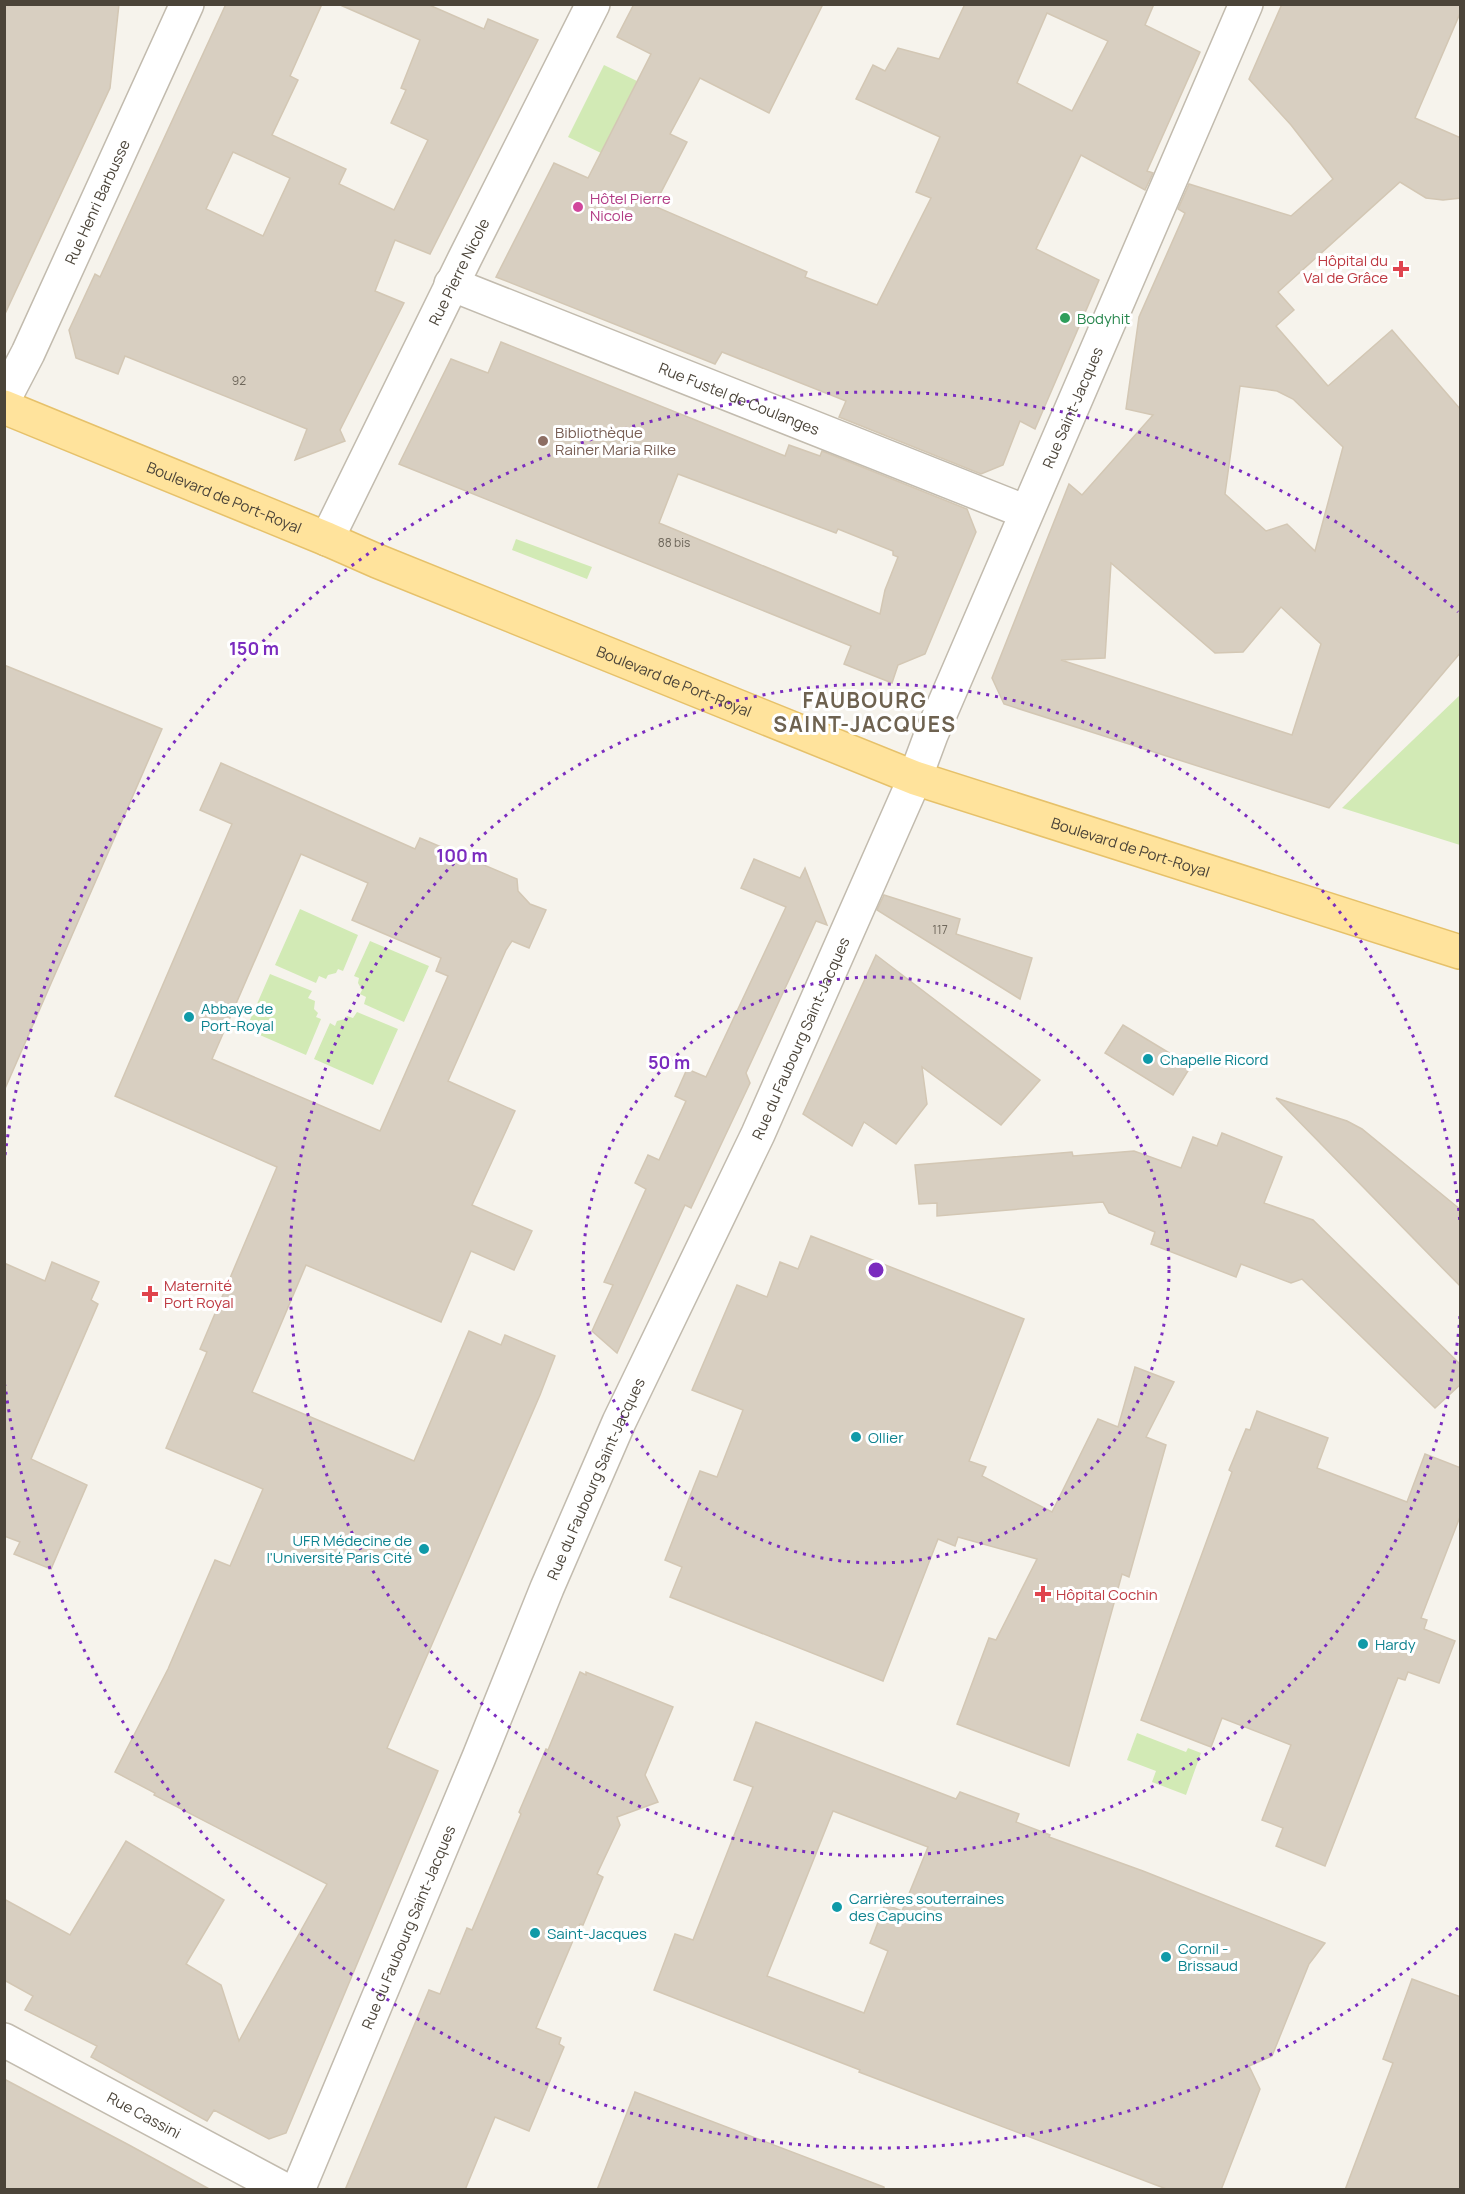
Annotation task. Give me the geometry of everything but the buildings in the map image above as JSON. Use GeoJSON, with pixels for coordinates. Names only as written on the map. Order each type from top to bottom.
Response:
{"type":"FeatureCollection","features":[{"type":"Feature","properties":{"kind":"main road","name":"Boulevard de Port-Royal"},"geometry":{"type":"LineString","coordinates":[[4,407],[327,538],[388,566],[915,778],[1461,952]]}},
{"type":"Feature","properties":{"kind":"street","name":"Rue Henri Barbusse"},"geometry":{"type":"LineString","coordinates":[[4,399],[28,353],[187,4]]}},
{"type":"Feature","properties":{"kind":"street","name":"Rue Pierre Nicole"},"geometry":{"type":"LineString","coordinates":[[327,538],[451,284],[593,4]]}},
{"type":"Feature","properties":{"kind":"street","name":"Rue Saint-Jacques"},"geometry":{"type":"LineString","coordinates":[[915,778],[1026,512],[1246,4]]}},
{"type":"Feature","properties":{"kind":"street","name":"Rue Fustel de Coulanges"},"geometry":{"type":"LineString","coordinates":[[451,284],[1026,512]]}},
{"type":"Feature","properties":{"kind":"street","name":"Rue du Faubourg Saint-Jacques"},"geometry":{"type":"LineString","coordinates":[[298,2190],[475,1768],[547,1588],[614,1433],[758,1134],[915,778]]}},
{"type":"Feature","properties":{"kind":"street","name":"Rue Cassini"},"geometry":{"type":"LineString","coordinates":[[4,2040],[285,2190]]}},
{"type":"Feature","properties":{"kind":"green space"},"geometry":{"type":"Polygon","coordinates":[[[604,65],[637,81],[601,153],[568,137],[604,65]]]}},
{"type":"Feature","properties":{"kind":"green space"},"geometry":{"type":"Polygon","coordinates":[[[516,539],[592,567],[587,579],[512,550],[516,539]]]}},
{"type":"Feature","properties":{"kind":"green space"},"geometry":{"type":"Polygon","coordinates":[[[1460,695],[1460,845],[1342,808],[1460,695]]]}},
{"type":"Feature","properties":{"kind":"green space"},"geometry":{"type":"Polygon","coordinates":[[[300,909],[358,935],[343,971],[338,969],[326,979],[319,976],[316,983],[275,965],[300,909]]]}},
{"type":"Feature","properties":{"kind":"green space"},"geometry":{"type":"Polygon","coordinates":[[[370,941],[429,966],[404,1022],[364,1004],[366,997],[360,994],[362,990],[358,983],[359,978],[354,976],[370,941]]]}},
{"type":"Feature","properties":{"kind":"green space"},"geometry":{"type":"Polygon","coordinates":[[[270,974],[312,991],[308,998],[315,1001],[314,1009],[318,1013],[316,1017],[321,1019],[306,1055],[246,1029],[270,974]]]}},
{"type":"Feature","properties":{"kind":"green space"},"geometry":{"type":"Polygon","coordinates":[[[357,1012],[398,1029],[373,1085],[314,1059],[330,1023],[335,1026],[337,1021],[347,1016],[353,1018],[357,1012]]]}},
{"type":"Feature","properties":{"kind":"green space"},"geometry":{"type":"Polygon","coordinates":[[[1137,1733],[1186,1752],[1188,1748],[1201,1753],[1186,1795],[1152,1782],[1156,1771],[1127,1760],[1137,1733]]]}},
{"type":"Feature","properties":{"kind":"place","name":"Hôtel Pierre Nicole"},"geometry":{"type":"Point","coordinates":[578,207]}},
{"type":"Feature","properties":{"kind":"place","name":"Hôpital du Val de Grâce"},"geometry":{"type":"Point","coordinates":[1401,269]}},
{"type":"Feature","properties":{"kind":"place","name":"Bodyhit"},"geometry":{"type":"Point","coordinates":[1065,318]}},
{"type":"Feature","properties":{"kind":"place","name":"Bibliothèque Rainer Maria Rilke"},"geometry":{"type":"Point","coordinates":[543,441]}},
{"type":"Feature","properties":{"kind":"place","name":"Abbaye de Port-Royal"},"geometry":{"type":"Point","coordinates":[189,1017]}},
{"type":"Feature","properties":{"kind":"place","name":"Chapelle Ricord"},"geometry":{"type":"Point","coordinates":[1148,1059]}},
{"type":"Feature","properties":{"kind":"place","name":"Maternité Port Royal"},"geometry":{"type":"Point","coordinates":[150,1294]}},
{"type":"Feature","properties":{"kind":"place","name":"Ollier"},"geometry":{"type":"Point","coordinates":[856,1437]}},
{"type":"Feature","properties":{"kind":"place","name":"UFR Médecine de l'Université Paris Cité"},"geometry":{"type":"Point","coordinates":[424,1549]}},
{"type":"Feature","properties":{"kind":"place","name":"Hôpital Cochin"},"geometry":{"type":"Point","coordinates":[1043,1594]}},
{"type":"Feature","properties":{"kind":"place","name":"Hardy"},"geometry":{"type":"Point","coordinates":[1363,1644]}},
{"type":"Feature","properties":{"kind":"place","name":"Carrières souterraines des Capucins"},"geometry":{"type":"Point","coordinates":[837,1907]}},
{"type":"Feature","properties":{"kind":"place","name":"Saint-Jacques"},"geometry":{"type":"Point","coordinates":[535,1933]}},
{"type":"Feature","properties":{"kind":"place","name":"Cornil - Brissaud"},"geometry":{"type":"Point","coordinates":[1166,1957]}},
{"type":"Feature","properties":{"kind":"district","name":"FAUBOURG SAINT-JACQUES"},"geometry":{"type":"Point","coordinates":[865,712]}}]}
